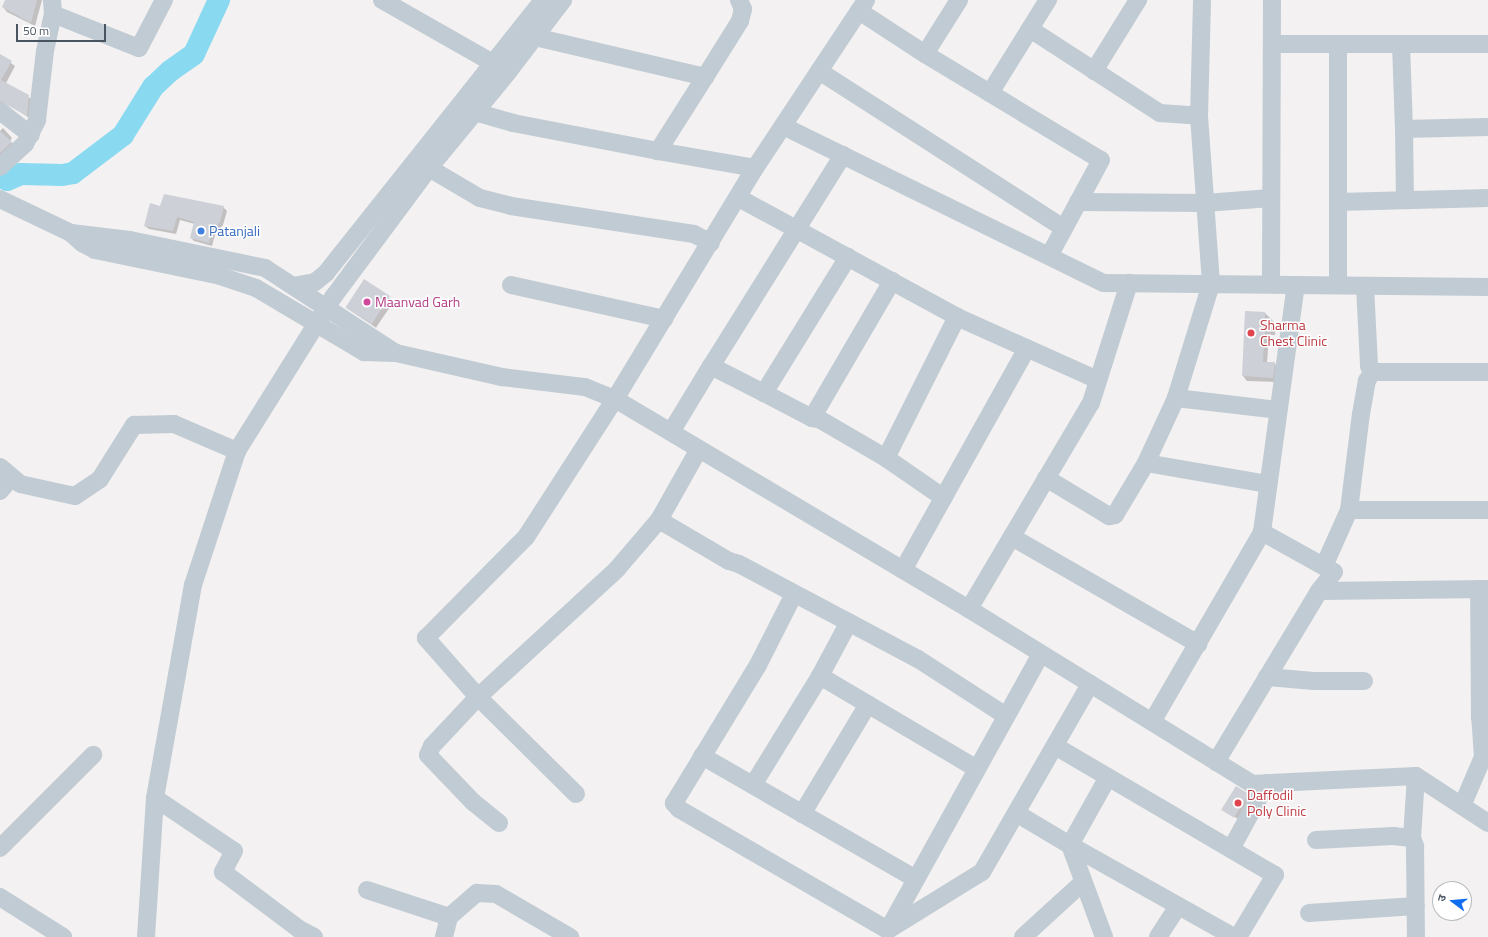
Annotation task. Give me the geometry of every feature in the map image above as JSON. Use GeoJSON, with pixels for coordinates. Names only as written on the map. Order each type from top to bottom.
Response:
{"type":"FeatureCollection","features":[{"type":"Feature","properties":{"kind":"street"},"geometry":{"type":"LineString","coordinates":[[0,168],[20,151],[30,135],[39,111],[45,51],[53,7],[140,48],[164,0]]}},
{"type":"Feature","properties":{"kind":"street"},"geometry":{"type":"LineString","coordinates":[[382,0],[493,63]]}},
{"type":"Feature","properties":{"kind":"street"},"geometry":{"type":"LineString","coordinates":[[658,151],[740,21],[743,9],[739,0]]}},
{"type":"Feature","properties":{"kind":"street"},"geometry":{"type":"LineString","coordinates":[[925,54],[959,0]]}},
{"type":"Feature","properties":{"kind":"street"},"geometry":{"type":"LineString","coordinates":[[990,93],[1048,0]]}},
{"type":"Feature","properties":{"kind":"street"},"geometry":{"type":"LineString","coordinates":[[1094,70],[1138,0]]}},
{"type":"Feature","properties":{"kind":"street"},"geometry":{"type":"LineString","coordinates":[[1046,478],[1109,516],[1115,515],[1146,463],[1176,398],[1211,284],[1199,116],[1202,0]]}},
{"type":"Feature","properties":{"kind":"street"},"geometry":{"type":"LineString","coordinates":[[1271,284],[1272,0]]}},
{"type":"Feature","properties":{"kind":"street"},"geometry":{"type":"LineString","coordinates":[[293,286],[315,282],[326,273],[493,63],[554,1]]}},
{"type":"Feature","properties":{"kind":"street"},"geometry":{"type":"LineString","coordinates":[[146,937],[155,798],[194,585],[237,451],[320,316],[429,168],[535,37],[554,1]]}},
{"type":"Feature","properties":{"kind":"street"},"geometry":{"type":"LineString","coordinates":[[576,794],[478,697],[426,638],[526,537],[615,399],[711,243],[755,168],[862,6],[925,54],[1101,160],[1049,256]]}},
{"type":"Feature","properties":{"kind":"street"},"geometry":{"type":"LineString","coordinates":[[1030,29],[1160,113],[1199,116]]}},
{"type":"Feature","properties":{"kind":"street"},"geometry":{"type":"LineString","coordinates":[[535,37],[705,77]]}},
{"type":"Feature","properties":{"kind":"street"},"geometry":{"type":"LineString","coordinates":[[1272,44],[1488,44]]}},
{"type":"Feature","properties":{"kind":"street"},"geometry":{"type":"LineString","coordinates":[[1338,44],[1338,285]]}},
{"type":"Feature","properties":{"kind":"street"},"geometry":{"type":"LineString","coordinates":[[1401,44],[1405,200]]}},
{"type":"Feature","properties":{"kind":"street"},"geometry":{"type":"LineString","coordinates":[[819,71],[1064,228]]}},
{"type":"Feature","properties":{"kind":"street"},"geometry":{"type":"LineString","coordinates":[[0,111],[30,135]]}},
{"type":"Feature","properties":{"kind":"street"},"geometry":{"type":"LineString","coordinates":[[475,112],[513,123],[755,168]]}},
{"type":"Feature","properties":{"kind":"street"},"geometry":{"type":"LineString","coordinates":[[783,126],[1103,283],[1129,282],[1488,287]]}},
{"type":"Feature","properties":{"kind":"street"},"geometry":{"type":"LineString","coordinates":[[1404,129],[1488,127]]}},
{"type":"Feature","properties":{"kind":"street"},"geometry":{"type":"LineString","coordinates":[[671,432],[796,229],[843,156]]}},
{"type":"Feature","properties":{"kind":"street"},"geometry":{"type":"LineString","coordinates":[[429,168],[480,198],[511,206],[694,234],[711,243]]}},
{"type":"Feature","properties":{"kind":"street"},"geometry":{"type":"LineString","coordinates":[[738,198],[957,317],[1098,380]]}},
{"type":"Feature","properties":{"kind":"street"},"geometry":{"type":"LineString","coordinates":[[1078,202],[1205,202],[1271,198]]}},
{"type":"Feature","properties":{"kind":"street"},"geometry":{"type":"LineString","coordinates":[[1338,202],[1488,198]]}},
{"type":"Feature","properties":{"kind":"street"},"geometry":{"type":"LineString","coordinates":[[0,200],[71,233],[82,243],[95,250],[217,275],[256,288],[320,316]]}},
{"type":"Feature","properties":{"kind":"street"},"geometry":{"type":"LineString","coordinates":[[71,233],[130,240],[254,264],[270,271],[293,286],[320,316],[364,352],[396,353],[502,377],[585,387],[615,399],[969,609],[1252,784],[1416,776],[1488,823]]}},
{"type":"Feature","properties":{"kind":"street"},"geometry":{"type":"LineString","coordinates":[[764,393],[848,257]]}},
{"type":"Feature","properties":{"kind":"street"},"geometry":{"type":"LineString","coordinates":[[812,418],[892,281]]}},
{"type":"Feature","properties":{"kind":"street"},"geometry":{"type":"LineString","coordinates":[[969,609],[1091,403],[1129,282]]}},
{"type":"Feature","properties":{"kind":"street"},"geometry":{"type":"LineString","coordinates":[[511,285],[664,319]]}},
{"type":"Feature","properties":{"kind":"street"},"geometry":{"type":"LineString","coordinates":[[1152,722],[1262,532],[1296,285]]}},
{"type":"Feature","properties":{"kind":"street"},"geometry":{"type":"LineString","coordinates":[[1365,286],[1369,366],[1372,372]]}},
{"type":"Feature","properties":{"kind":"street"},"geometry":{"type":"LineString","coordinates":[[886,458],[957,317]]}},
{"type":"Feature","properties":{"kind":"street"},"geometry":{"type":"LineString","coordinates":[[904,570],[1027,348]]}},
{"type":"Feature","properties":{"kind":"street"},"geometry":{"type":"LineString","coordinates":[[711,366],[812,418],[819,419],[886,458],[944,498]]}},
{"type":"Feature","properties":{"kind":"street"},"geometry":{"type":"LineString","coordinates":[[1372,372],[1488,372]]}},
{"type":"Feature","properties":{"kind":"street"},"geometry":{"type":"LineString","coordinates":[[1324,566],[1349,510],[1361,414],[1367,380],[1372,372]]}},
{"type":"Feature","properties":{"kind":"street"},"geometry":{"type":"LineString","coordinates":[[1176,398],[1278,410]]}},
{"type":"Feature","properties":{"kind":"street"},"geometry":{"type":"LineString","coordinates":[[4,479],[75,496],[100,479],[134,424],[174,424],[237,451]]}},
{"type":"Feature","properties":{"kind":"street"},"geometry":{"type":"LineString","coordinates":[[498,823],[473,802],[428,756],[432,746],[478,697],[617,569],[659,520],[700,449]]}},
{"type":"Feature","properties":{"kind":"street"},"geometry":{"type":"LineString","coordinates":[[1146,463],[1268,484]]}},
{"type":"Feature","properties":{"kind":"street"},"geometry":{"type":"LineString","coordinates":[[1349,510],[1488,510]]}},
{"type":"Feature","properties":{"kind":"street"},"geometry":{"type":"LineString","coordinates":[[659,520],[729,561],[739,564],[918,660],[1006,716]]}},
{"type":"Feature","properties":{"kind":"street"},"geometry":{"type":"LineString","coordinates":[[1216,762],[1319,591],[1334,572],[1262,532]]}},
{"type":"Feature","properties":{"kind":"street"},"geometry":{"type":"LineString","coordinates":[[1012,537],[1198,644]]}},
{"type":"Feature","properties":{"kind":"street"},"geometry":{"type":"LineString","coordinates":[[1319,591],[1483,589],[1480,718],[1483,757],[1462,806]]}},
{"type":"Feature","properties":{"kind":"street"},"geometry":{"type":"LineString","coordinates":[[794,594],[758,664],[674,803],[679,809],[886,934]]}},
{"type":"Feature","properties":{"kind":"street"},"geometry":{"type":"LineString","coordinates":[[753,785],[820,676],[849,622]]}},
{"type":"Feature","properties":{"kind":"street"},"geometry":{"type":"LineString","coordinates":[[886,934],[1041,654]]}},
{"type":"Feature","properties":{"kind":"street"},"geometry":{"type":"LineString","coordinates":[[820,676],[977,769]]}},
{"type":"Feature","properties":{"kind":"street"},"geometry":{"type":"LineString","coordinates":[[1267,676],[1314,681],[1364,681]]}},
{"type":"Feature","properties":{"kind":"street"},"geometry":{"type":"LineString","coordinates":[[886,934],[982,872],[1090,684]]}},
{"type":"Feature","properties":{"kind":"street"},"geometry":{"type":"LineString","coordinates":[[802,814],[868,704]]}},
{"type":"Feature","properties":{"kind":"street"},"geometry":{"type":"LineString","coordinates":[[1055,746],[1274,874],[1238,937]]}},
{"type":"Feature","properties":{"kind":"street"},"geometry":{"type":"LineString","coordinates":[[2,844],[93,755]]}},
{"type":"Feature","properties":{"kind":"street"},"geometry":{"type":"LineString","coordinates":[[702,756],[916,879]]}},
{"type":"Feature","properties":{"kind":"street"},"geometry":{"type":"LineString","coordinates":[[1416,776],[1412,838],[1415,846],[1416,937]]}},
{"type":"Feature","properties":{"kind":"street"},"geometry":{"type":"LineString","coordinates":[[1104,937],[1070,845],[1108,777]]}},
{"type":"Feature","properties":{"kind":"street"},"geometry":{"type":"LineString","coordinates":[[1231,849],[1267,783]]}},
{"type":"Feature","properties":{"kind":"street"},"geometry":{"type":"LineString","coordinates":[[155,798],[234,851],[223,872],[299,929],[314,937]]}},
{"type":"Feature","properties":{"kind":"street"},"geometry":{"type":"LineString","coordinates":[[1016,813],[1234,937]]}},
{"type":"Feature","properties":{"kind":"street"},"geometry":{"type":"LineString","coordinates":[[1316,840],[1393,836],[1412,838]]}},
{"type":"Feature","properties":{"kind":"street"},"geometry":{"type":"LineString","coordinates":[[1023,937],[1084,882]]}},
{"type":"Feature","properties":{"kind":"street"},"geometry":{"type":"LineString","coordinates":[[367,890],[449,917]]}},
{"type":"Feature","properties":{"kind":"street"},"geometry":{"type":"LineString","coordinates":[[444,937],[449,917],[477,894],[496,894],[570,937]]}},
{"type":"Feature","properties":{"kind":"street"},"geometry":{"type":"LineString","coordinates":[[0,897],[63,937]]}},
{"type":"Feature","properties":{"kind":"street"},"geometry":{"type":"LineString","coordinates":[[1158,937],[1178,906]]}},
{"type":"Feature","properties":{"kind":"street"},"geometry":{"type":"LineString","coordinates":[[1309,913],[1416,906]]}},
{"type":"Feature","properties":{"kind":"building"},"geometry":{"type":"Polygon","coordinates":[[[5,0],[37,0],[31,23],[2,7],[5,0]]]}},
{"type":"Feature","properties":{"kind":"building"},"geometry":{"type":"Polygon","coordinates":[[[0,54],[12,61],[1,80],[29,95],[27,116],[0,101],[0,54]]]}},
{"type":"Feature","properties":{"kind":"building"},"geometry":{"type":"Polygon","coordinates":[[[0,131],[12,142],[0,153],[0,131]]]}},
{"type":"Feature","properties":{"kind":"building"},"geometry":{"type":"Polygon","coordinates":[[[164,194],[224,206],[220,222],[212,231],[209,243],[190,238],[194,222],[177,217],[173,231],[144,226],[150,203],[160,206],[164,194]]]}},
{"type":"Feature","properties":{"kind":"building"},"geometry":{"type":"Polygon","coordinates":[[[364,279],[390,296],[371,324],[345,308],[364,279]]]}},
{"type":"Feature","properties":{"kind":"building"},"geometry":{"type":"Polygon","coordinates":[[[1245,311],[1265,312],[1265,318],[1272,319],[1271,331],[1265,331],[1263,362],[1275,362],[1273,378],[1242,376],[1245,311]]]}},
{"type":"Feature","properties":{"kind":"building"},"geometry":{"type":"Polygon","coordinates":[[[1236,786],[1249,794],[1234,818],[1221,810],[1236,786]]]}},
{"type":"Feature","properties":{"kind":"waterway"},"geometry":{"type":"LineString","coordinates":[[7,180],[21,174],[62,175],[73,173],[123,135],[153,87],[170,71],[194,54],[219,0]]}},
{"type":"Feature","properties":{"kind":"place","name":"Patanjali"},"geometry":{"type":"Point","coordinates":[201,231]}},
{"type":"Feature","properties":{"kind":"place","name":"Maanvad Garh"},"geometry":{"type":"Point","coordinates":[367,302]}},
{"type":"Feature","properties":{"kind":"place","name":"Sharma Chest Clinic"},"geometry":{"type":"Point","coordinates":[1251,333]}},
{"type":"Feature","properties":{"kind":"place","name":"Daffodil Poly Clinic"},"geometry":{"type":"Point","coordinates":[1238,803]}}]}
